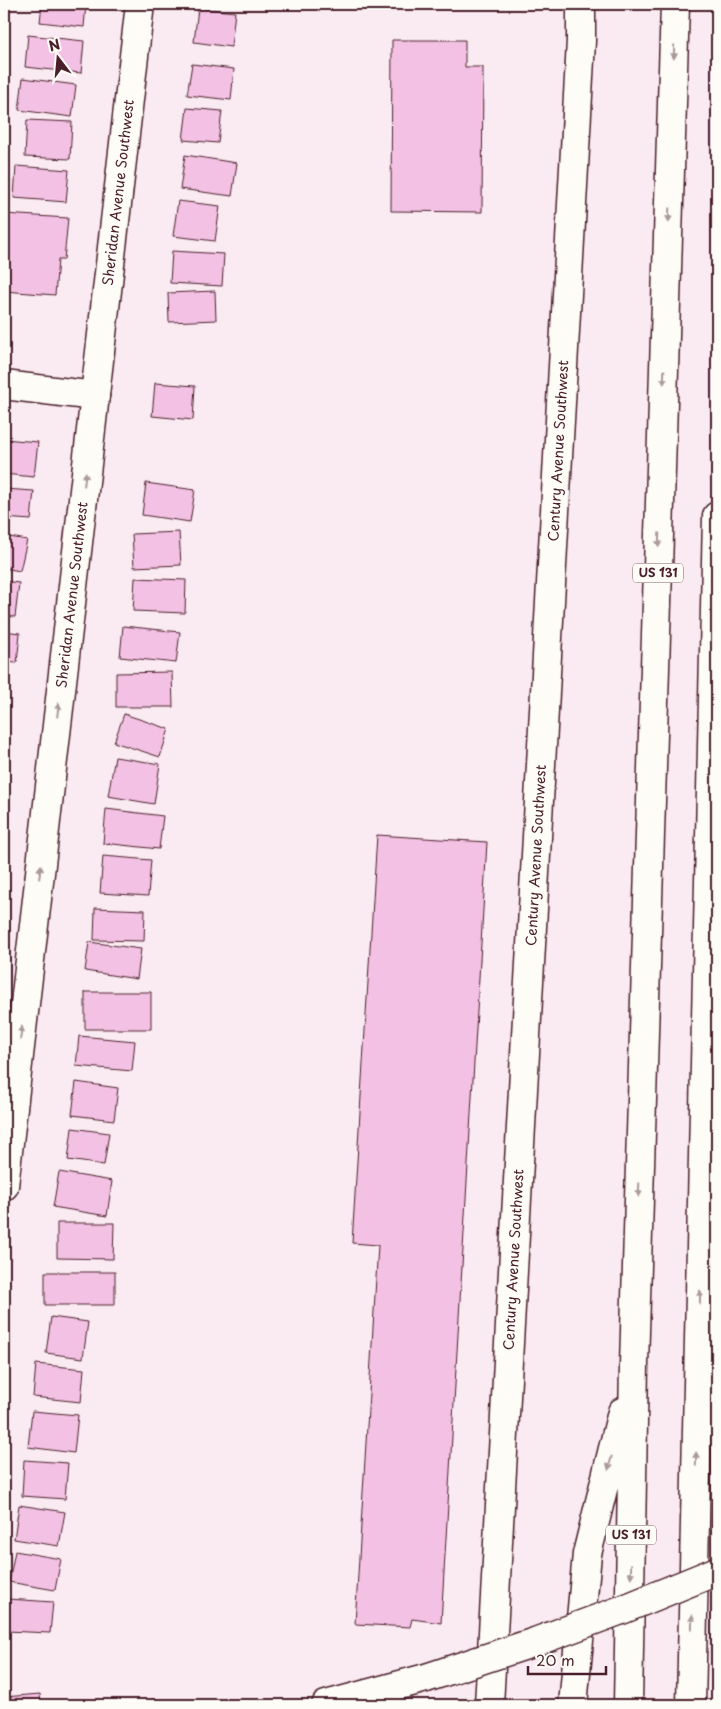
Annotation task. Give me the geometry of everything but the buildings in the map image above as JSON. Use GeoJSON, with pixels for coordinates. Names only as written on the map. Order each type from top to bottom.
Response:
{"type":"FeatureCollection","features":[{"type":"Feature","properties":{"kind":"main road","name":"Sheridan Avenue Southwest"},"geometry":{"type":"LineString","coordinates":[[4,1186],[140,4]]}},
{"type":"Feature","properties":{"kind":"main road","name":"Century Avenue Southwest"},"geometry":{"type":"LineString","coordinates":[[489,1705],[580,51],[581,4]]}},
{"type":"Feature","properties":{"kind":"main road","name":"US 131"},"geometry":{"type":"LineString","coordinates":[[628,1705],[634,1365],[675,4]]}},
{"type":"Feature","properties":{"kind":"main road"},"geometry":{"type":"LineString","coordinates":[[4,385],[95,396]]}},
{"type":"Feature","properties":{"kind":"main road"},"geometry":{"type":"LineString","coordinates":[[690,1705],[717,516]]}},
{"type":"Feature","properties":{"kind":"main road"},"geometry":{"type":"LineString","coordinates":[[573,1705],[587,1554],[634,1365]]}},
{"type":"Feature","properties":{"kind":"main road"},"geometry":{"type":"LineString","coordinates":[[326,1705],[426,1678],[552,1636],[624,1609],[717,1570]]}}]}
